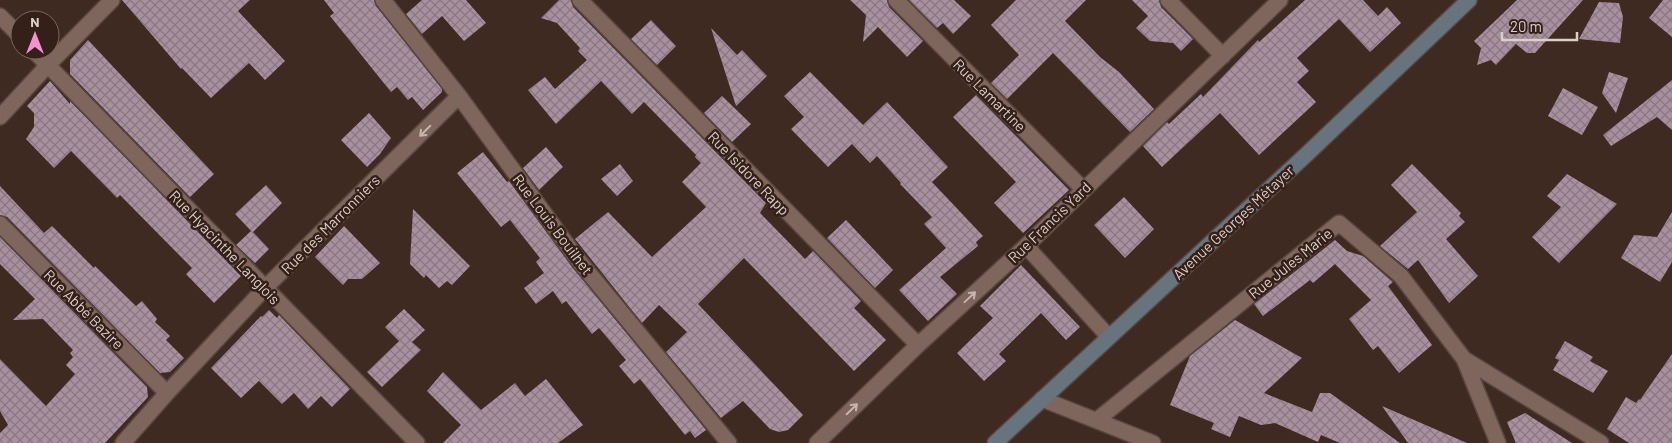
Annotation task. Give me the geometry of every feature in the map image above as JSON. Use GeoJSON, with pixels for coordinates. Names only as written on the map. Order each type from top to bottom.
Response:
{"type":"FeatureCollection","features":[{"type":"Feature","properties":{"kind":"street"},"geometry":{"type":"LineString","coordinates":[[0,117],[112,0]]}},
{"type":"Feature","properties":{"kind":"street","name":"Rue Louis Bouilhet"},"geometry":{"type":"LineString","coordinates":[[383,0],[459,96],[579,261],[729,443]]}},
{"type":"Feature","properties":{"kind":"street","name":"Rue Isidore Rapp"},"geometry":{"type":"LineString","coordinates":[[580,0],[918,345]]}},
{"type":"Feature","properties":{"kind":"street","name":"Rue Lamartine"},"geometry":{"type":"LineString","coordinates":[[896,0],[1084,190]]}},
{"type":"Feature","properties":{"kind":"street"},"geometry":{"type":"LineString","coordinates":[[1168,0],[1223,56]]}},
{"type":"Feature","properties":{"kind":"street","name":"Rue Francis Yard"},"geometry":{"type":"LineString","coordinates":[[816,443],[918,345],[1026,246],[1280,0]]}},
{"type":"Feature","properties":{"kind":"street","name":"Avenue Georges Métayer"},"geometry":{"type":"LineString","coordinates":[[996,443],[1308,153],[1468,0]]}},
{"type":"Feature","properties":{"kind":"street"},"geometry":{"type":"LineString","coordinates":[[0,16],[10,26]]}},
{"type":"Feature","properties":{"kind":"street","name":"Rue Hyacinthe Langlois"},"geometry":{"type":"LineString","coordinates":[[43,60],[417,443]]}},
{"type":"Feature","properties":{"kind":"street","name":"Rue des Marronniers"},"geometry":{"type":"LineString","coordinates":[[123,443],[265,288],[459,96]]}},
{"type":"Feature","properties":{"kind":"street","name":"Rue Jules Marie"},"geometry":{"type":"LineString","coordinates":[[1096,420],[1340,223],[1401,276],[1464,359],[1498,443]]}},
{"type":"Feature","properties":{"kind":"street","name":"Rue Abbé Bazire"},"geometry":{"type":"LineString","coordinates":[[0,224],[167,393]]}},
{"type":"Feature","properties":{"kind":"street"},"geometry":{"type":"LineString","coordinates":[[1026,246],[1109,337]]}},
{"type":"Feature","properties":{"kind":"street"},"geometry":{"type":"LineString","coordinates":[[1464,359],[1600,443]]}},
{"type":"Feature","properties":{"kind":"street"},"geometry":{"type":"LineString","coordinates":[[1042,399],[1153,443]]}},
{"type":"Feature","properties":{"kind":"building"},"geometry":{"type":"Polygon","coordinates":[[[122,0],[250,0],[238,11],[285,61],[265,80],[249,63],[211,98],[181,69],[122,0]]]}},
{"type":"Feature","properties":{"kind":"building"},"geometry":{"type":"Polygon","coordinates":[[[324,0],[374,0],[376,6],[442,89],[442,92],[423,110],[412,97],[408,100],[397,87],[391,92],[330,16],[334,13],[324,0]]]}},
{"type":"Feature","properties":{"kind":"building"},"geometry":{"type":"Polygon","coordinates":[[[422,0],[466,0],[486,23],[464,41],[442,16],[422,34],[406,14],[422,0]]]}},
{"type":"Feature","properties":{"kind":"building"},"geometry":{"type":"Polygon","coordinates":[[[559,0],[571,0],[573,7],[766,203],[760,213],[805,259],[813,251],[861,301],[854,308],[886,340],[854,371],[744,258],[698,304],[803,415],[788,430],[779,432],[770,429],[743,401],[721,418],[666,352],[687,332],[659,305],[642,323],[575,239],[608,212],[652,257],[706,207],[682,182],[701,163],[695,157],[696,155],[644,102],[632,114],[601,81],[556,124],[528,90],[545,77],[555,89],[587,60],[578,51],[580,48],[557,23],[541,18],[559,0]]]}},
{"type":"Feature","properties":{"kind":"building"},"geometry":{"type":"Polygon","coordinates":[[[850,0],[887,0],[889,7],[923,41],[907,57],[878,27],[863,42],[866,15],[850,0]]]}},
{"type":"Feature","properties":{"kind":"building"},"geometry":{"type":"Polygon","coordinates":[[[909,0],[954,0],[971,16],[953,34],[943,23],[937,28],[909,0]]]}},
{"type":"Feature","properties":{"kind":"building"},"geometry":{"type":"Polygon","coordinates":[[[1016,0],[1086,0],[1065,21],[1100,57],[1119,72],[1154,109],[1130,132],[1053,53],[1007,99],[991,83],[1019,55],[991,25],[1016,0]]]}},
{"type":"Feature","properties":{"kind":"building"},"geometry":{"type":"Polygon","coordinates":[[[1132,0],[1159,0],[1161,7],[1193,39],[1181,51],[1173,43],[1150,41],[1136,28],[1148,16],[1132,0]]]}},
{"type":"Feature","properties":{"kind":"building"},"geometry":{"type":"Polygon","coordinates":[[[1305,0],[1363,0],[1378,16],[1387,7],[1401,23],[1370,52],[1339,19],[1297,58],[1309,71],[1297,82],[1316,102],[1259,155],[1220,113],[1162,167],[1143,146],[1167,122],[1169,124],[1201,94],[1203,97],[1258,40],[1259,42],[1305,0]]]}},
{"type":"Feature","properties":{"kind":"building"},"geometry":{"type":"Polygon","coordinates":[[[1517,0],[1583,0],[1535,53],[1527,53],[1516,44],[1496,65],[1491,60],[1477,65],[1481,48],[1474,41],[1517,0]]]}},
{"type":"Feature","properties":{"kind":"building"},"geometry":{"type":"Polygon","coordinates":[[[1663,0],[1672,0],[1672,37],[1649,18],[1663,0]]]}},
{"type":"Feature","properties":{"kind":"building"},"geometry":{"type":"Polygon","coordinates":[[[1599,2],[1619,3],[1623,17],[1620,43],[1579,39],[1599,2]]]}},
{"type":"Feature","properties":{"kind":"building"},"geometry":{"type":"Polygon","coordinates":[[[651,20],[676,46],[657,65],[631,39],[651,20]]]}},
{"type":"Feature","properties":{"kind":"building"},"geometry":{"type":"Polygon","coordinates":[[[711,28],[737,55],[742,50],[767,76],[736,106],[711,28]]]}},
{"type":"Feature","properties":{"kind":"building"},"geometry":{"type":"Polygon","coordinates":[[[88,40],[214,174],[190,197],[70,74],[70,60],[88,40]]]}},
{"type":"Feature","properties":{"kind":"building"},"geometry":{"type":"Polygon","coordinates":[[[810,72],[863,125],[887,102],[948,167],[932,182],[983,236],[976,242],[978,246],[940,277],[957,294],[928,321],[899,290],[946,248],[924,224],[932,217],[900,184],[877,156],[870,163],[852,144],[828,167],[791,129],[804,117],[784,96],[810,72]]]}},
{"type":"Feature","properties":{"kind":"building"},"geometry":{"type":"Polygon","coordinates":[[[1609,72],[1628,78],[1616,113],[1602,93],[1609,72]]]}},
{"type":"Feature","properties":{"kind":"building"},"geometry":{"type":"Polygon","coordinates":[[[1672,80],[1672,130],[1657,117],[1611,146],[1603,135],[1672,80]]]}},
{"type":"Feature","properties":{"kind":"building"},"geometry":{"type":"Polygon","coordinates":[[[50,81],[70,104],[70,101],[241,276],[214,303],[186,274],[192,268],[120,195],[117,198],[71,151],[54,168],[26,139],[34,127],[34,113],[27,106],[50,81]]]}},
{"type":"Feature","properties":{"kind":"building"},"geometry":{"type":"Polygon","coordinates":[[[1563,88],[1598,107],[1582,135],[1548,116],[1563,88]]]}},
{"type":"Feature","properties":{"kind":"building"},"geometry":{"type":"Polygon","coordinates":[[[976,95],[1069,190],[1023,233],[994,203],[1016,182],[953,117],[976,95]]]}},
{"type":"Feature","properties":{"kind":"building"},"geometry":{"type":"Polygon","coordinates":[[[722,96],[751,124],[732,142],[704,113],[722,96]]]}},
{"type":"Feature","properties":{"kind":"building"},"geometry":{"type":"Polygon","coordinates":[[[369,113],[391,138],[380,154],[367,167],[341,140],[369,113]]]}},
{"type":"Feature","properties":{"kind":"building"},"geometry":{"type":"Polygon","coordinates":[[[546,147],[563,167],[539,190],[523,168],[546,147]]]}},
{"type":"Feature","properties":{"kind":"building"},"geometry":{"type":"Polygon","coordinates":[[[483,152],[507,182],[509,181],[572,267],[706,430],[695,438],[690,431],[685,435],[640,379],[634,384],[619,366],[626,360],[599,328],[592,334],[566,301],[562,304],[553,291],[536,304],[524,288],[544,273],[536,262],[540,258],[510,220],[501,227],[457,173],[483,152]]]}},
{"type":"Feature","properties":{"kind":"building"},"geometry":{"type":"Polygon","coordinates":[[[620,164],[633,181],[617,196],[601,179],[620,164]]]}},
{"type":"Feature","properties":{"kind":"building"},"geometry":{"type":"Polygon","coordinates":[[[1412,164],[1461,213],[1459,216],[1465,222],[1446,239],[1478,276],[1449,303],[1418,260],[1408,269],[1380,246],[1417,212],[1391,185],[1412,164]]]}},
{"type":"Feature","properties":{"kind":"building"},"geometry":{"type":"Polygon","coordinates":[[[1567,174],[1617,204],[1559,263],[1532,237],[1561,207],[1547,196],[1567,174]]]}},
{"type":"Feature","properties":{"kind":"building"},"geometry":{"type":"Polygon","coordinates":[[[266,185],[282,203],[253,232],[269,249],[255,263],[236,245],[251,231],[235,214],[266,185]]]}},
{"type":"Feature","properties":{"kind":"building"},"geometry":{"type":"Polygon","coordinates":[[[0,186],[44,233],[52,226],[136,306],[142,301],[157,319],[155,322],[170,336],[166,340],[184,358],[170,372],[160,373],[7,217],[0,215],[0,186]]]}},
{"type":"Feature","properties":{"kind":"building"},"geometry":{"type":"Polygon","coordinates":[[[1124,197],[1154,229],[1125,258],[1094,225],[1124,197]]]}},
{"type":"Feature","properties":{"kind":"building"},"geometry":{"type":"Polygon","coordinates":[[[413,209],[470,266],[452,285],[447,281],[439,288],[426,275],[424,278],[410,264],[413,209]]]}},
{"type":"Feature","properties":{"kind":"building"},"geometry":{"type":"Polygon","coordinates":[[[1672,212],[1672,262],[1660,282],[1621,258],[1634,235],[1657,237],[1672,212]]]}},
{"type":"Feature","properties":{"kind":"building"},"geometry":{"type":"Polygon","coordinates":[[[846,220],[893,270],[875,288],[827,238],[846,220]]]}},
{"type":"Feature","properties":{"kind":"building"},"geometry":{"type":"Polygon","coordinates":[[[344,226],[380,263],[362,279],[348,279],[343,285],[315,257],[344,226]]]}},
{"type":"Feature","properties":{"kind":"building"},"geometry":{"type":"Polygon","coordinates":[[[0,237],[147,387],[148,397],[105,443],[0,443],[0,433],[8,425],[0,411],[0,359],[46,406],[75,374],[66,365],[73,357],[70,353],[73,350],[43,319],[13,320],[35,299],[0,264],[0,237]]]}},
{"type":"Feature","properties":{"kind":"building"},"geometry":{"type":"Polygon","coordinates":[[[1335,240],[1347,251],[1363,256],[1393,282],[1388,286],[1432,345],[1399,373],[1378,346],[1373,350],[1349,319],[1371,300],[1335,264],[1313,283],[1310,280],[1263,316],[1254,304],[1335,240]]]}},
{"type":"Feature","properties":{"kind":"building"},"geometry":{"type":"Polygon","coordinates":[[[1021,265],[1080,327],[1066,340],[1041,313],[999,354],[1006,361],[984,381],[957,353],[993,318],[980,306],[1021,265]]]}},
{"type":"Feature","properties":{"kind":"building"},"geometry":{"type":"Polygon","coordinates":[[[404,309],[425,330],[412,342],[421,350],[382,387],[367,372],[399,341],[385,327],[404,309]]]}},
{"type":"Feature","properties":{"kind":"building"},"geometry":{"type":"Polygon","coordinates":[[[269,310],[277,318],[279,315],[350,389],[332,407],[321,396],[308,409],[294,393],[282,404],[259,381],[241,398],[211,368],[269,310]]]}},
{"type":"Feature","properties":{"kind":"building"},"geometry":{"type":"Polygon","coordinates":[[[1235,320],[1302,358],[1264,393],[1312,412],[1320,393],[1330,393],[1400,443],[1340,443],[1321,435],[1318,442],[1275,423],[1261,425],[1239,416],[1230,437],[1211,429],[1214,423],[1170,405],[1190,356],[1235,320]]]}},
{"type":"Feature","properties":{"kind":"building"},"geometry":{"type":"Polygon","coordinates":[[[1565,341],[1593,357],[1590,361],[1608,371],[1593,393],[1553,370],[1559,360],[1555,358],[1565,341]]]}},
{"type":"Feature","properties":{"kind":"building"},"geometry":{"type":"Polygon","coordinates":[[[1672,354],[1672,443],[1629,443],[1607,429],[1626,397],[1636,403],[1640,400],[1672,354]]]}},
{"type":"Feature","properties":{"kind":"building"},"geometry":{"type":"Polygon","coordinates":[[[443,372],[481,410],[515,383],[525,396],[546,379],[583,425],[558,443],[443,443],[461,425],[427,391],[443,372]]]}},
{"type":"Feature","properties":{"kind":"building"},"geometry":{"type":"Polygon","coordinates":[[[1382,406],[1467,443],[1408,443],[1382,406]]]}},
{"type":"Feature","properties":{"kind":"building"},"geometry":{"type":"Polygon","coordinates":[[[1525,413],[1572,443],[1516,443],[1507,422],[1525,413]]]}}]}
